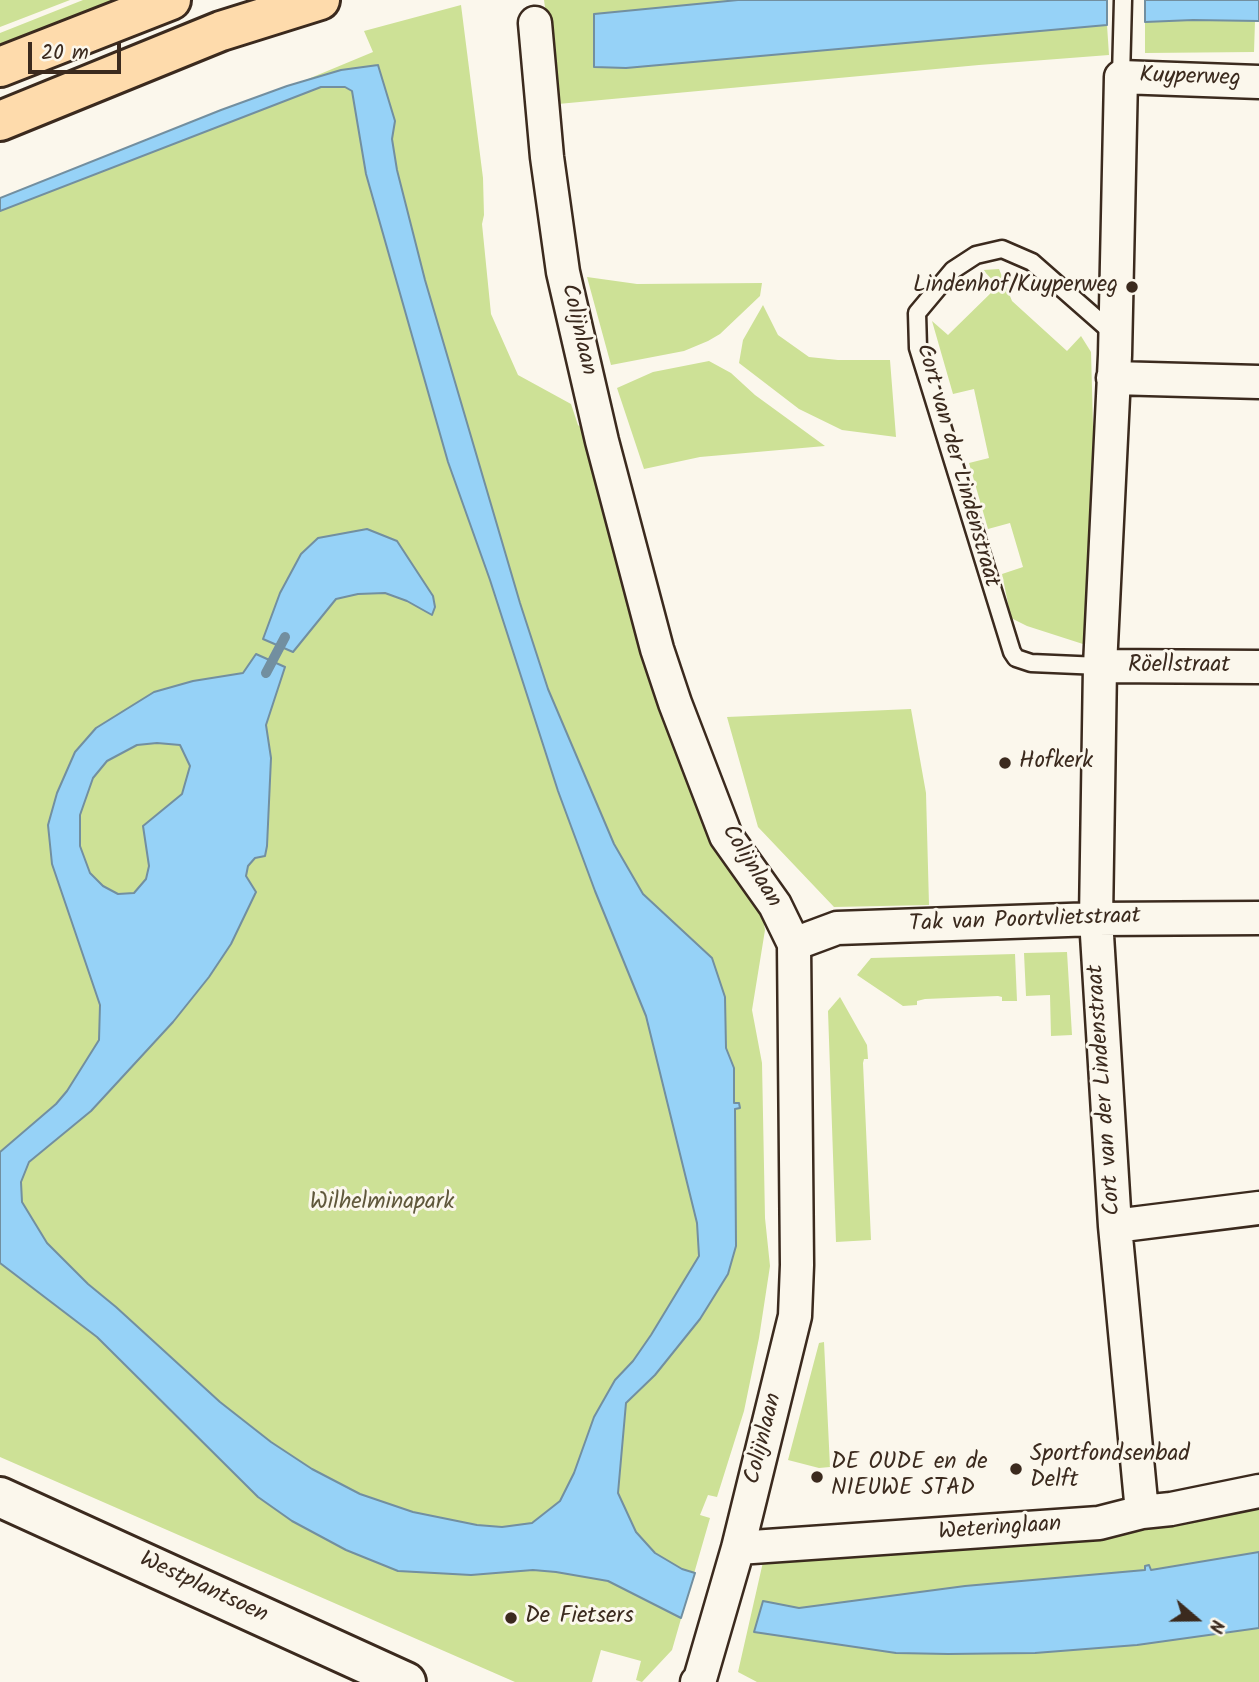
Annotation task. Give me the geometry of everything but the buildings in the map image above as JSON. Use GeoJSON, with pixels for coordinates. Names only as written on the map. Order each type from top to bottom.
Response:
{"type":"FeatureCollection","features":[{"type":"Feature","properties":{"kind":"main road"},"geometry":{"type":"LineString","coordinates":[[0,67],[171,0]]}},
{"type":"Feature","properties":{"kind":"main road"},"geometry":{"type":"LineString","coordinates":[[0,121],[221,31],[320,0]]}},
{"type":"Feature","properties":{"kind":"street","name":"Colijnlaan"},"geometry":{"type":"LineString","coordinates":[[535,23],[547,157],[563,272],[657,649],[726,836],[775,905],[794,944],[797,1265],[795,1316],[734,1561],[700,1681]]}},
{"type":"Feature","properties":{"kind":"street","name":"Kuyperweg"},"geometry":{"type":"LineString","coordinates":[[1121,77],[1259,82]]}},
{"type":"Feature","properties":{"kind":"street","name":"Cort van der Lindenstraat"},"geometry":{"type":"LineString","coordinates":[[1121,77],[1115,335],[1100,666],[1096,919],[1115,1226],[1142,1512]]}},
{"type":"Feature","properties":{"kind":"street"},"geometry":{"type":"LineString","coordinates":[[1113,378],[1259,382]]}},
{"type":"Feature","properties":{"kind":"street","name":"Röellstraat"},"geometry":{"type":"LineString","coordinates":[[1100,666],[1259,667]]}},
{"type":"Feature","properties":{"kind":"street","name":"Tak van Poortvlietstraat"},"geometry":{"type":"LineString","coordinates":[[794,944],[837,928],[1096,919],[1259,918]]}},
{"type":"Feature","properties":{"kind":"street"},"geometry":{"type":"LineString","coordinates":[[1115,1226],[1259,1208]]}},
{"type":"Feature","properties":{"kind":"street","name":"Weteringlaan"},"geometry":{"type":"LineString","coordinates":[[734,1561],[1099,1523],[1142,1512],[1171,1509],[1259,1491]]}},
{"type":"Feature","properties":{"kind":"street","name":"Westplantsoen"},"geometry":{"type":"LineString","coordinates":[[0,1497],[406,1682]]}},
{"type":"Feature","properties":{"kind":"lane","name":"Cort van der Lindenstraat"},"geometry":{"type":"LineString","coordinates":[[1121,77],[1123,0]]}},
{"type":"Feature","properties":{"kind":"lane","name":"Cort van der Lindenstraat"},"geometry":{"type":"LineString","coordinates":[[1100,666],[1031,663],[1016,658],[1012,652],[918,348],[917,313],[953,270],[976,256],[1002,249],[1032,262],[1115,335]]}},
{"type":"Feature","properties":{"kind":"green space"},"geometry":{"type":"Polygon","coordinates":[[[0,0],[70,0],[0,27],[0,0]]]}},
{"type":"Feature","properties":{"kind":"green space"},"geometry":{"type":"Polygon","coordinates":[[[83,0],[127,0],[0,49],[0,33],[83,0]]]}},
{"type":"Feature","properties":{"kind":"green space"},"geometry":{"type":"Polygon","coordinates":[[[544,0],[738,0],[595,14],[594,67],[626,68],[1107,25],[1109,55],[558,104],[544,0]]]}},
{"type":"Feature","properties":{"kind":"green space","name":"Wilhelminapark"},"geometry":{"type":"Polygon","coordinates":[[[461,5],[483,178],[482,224],[491,314],[518,375],[571,404],[578,425],[586,432],[761,908],[765,930],[752,1010],[762,1063],[765,1218],[770,1266],[759,1338],[744,1411],[717,1497],[708,1495],[700,1515],[710,1518],[672,1650],[642,1682],[636,1680],[641,1661],[601,1650],[592,1682],[515,1682],[0,1457],[0,207],[373,52],[364,31],[461,5]]]}},
{"type":"Feature","properties":{"kind":"green space"},"geometry":{"type":"Polygon","coordinates":[[[1255,21],[1254,52],[1145,53],[1145,22],[1255,21]]]}},
{"type":"Feature","properties":{"kind":"green space"},"geometry":{"type":"Polygon","coordinates":[[[999,269],[1012,301],[1067,351],[1081,336],[1091,352],[1094,462],[1086,645],[1027,626],[1011,618],[1002,574],[1023,567],[1010,523],[988,529],[969,463],[989,458],[974,389],[953,394],[932,321],[948,335],[998,286],[983,270],[999,269]]]}},
{"type":"Feature","properties":{"kind":"green space"},"geometry":{"type":"Polygon","coordinates":[[[587,277],[637,284],[762,283],[760,296],[720,334],[708,341],[684,351],[611,365],[587,277]]]}},
{"type":"Feature","properties":{"kind":"green space"},"geometry":{"type":"Polygon","coordinates":[[[763,305],[778,335],[809,357],[890,360],[896,437],[842,430],[799,409],[739,363],[743,340],[763,305]]]}},
{"type":"Feature","properties":{"kind":"green space"},"geometry":{"type":"Polygon","coordinates":[[[709,361],[731,373],[755,395],[825,446],[700,457],[644,469],[617,388],[653,372],[709,361]]]}},
{"type":"Feature","properties":{"kind":"green space"},"geometry":{"type":"Polygon","coordinates":[[[911,709],[926,793],[929,905],[834,907],[758,827],[727,717],[911,709]]]}},
{"type":"Feature","properties":{"kind":"green space"},"geometry":{"type":"Polygon","coordinates":[[[1067,952],[1072,1035],[1051,1036],[1050,995],[1026,996],[1024,953],[1067,952]]]}},
{"type":"Feature","properties":{"kind":"green space"},"geometry":{"type":"Polygon","coordinates":[[[1015,954],[1017,1001],[1002,1001],[1002,997],[998,996],[925,999],[917,1001],[917,1005],[903,1006],[857,975],[871,958],[1015,954]]]}},
{"type":"Feature","properties":{"kind":"green space"},"geometry":{"type":"Polygon","coordinates":[[[840,997],[867,1045],[868,1059],[864,1059],[863,1063],[871,1240],[836,1242],[828,1011],[840,997]]]}},
{"type":"Feature","properties":{"kind":"green space"},"geometry":{"type":"Polygon","coordinates":[[[824,1342],[830,1467],[819,1468],[788,1460],[819,1343],[824,1342]]]}},
{"type":"Feature","properties":{"kind":"green space"},"geometry":{"type":"Polygon","coordinates":[[[1259,1503],[1259,1552],[1150,1570],[1149,1566],[1145,1566],[1145,1570],[965,1586],[799,1608],[763,1601],[754,1632],[896,1653],[948,1654],[1035,1653],[1137,1645],[1259,1628],[1259,1682],[757,1682],[738,1672],[763,1562],[1259,1503]]]}},
{"type":"Feature","properties":{"kind":"water"},"geometry":{"type":"Polygon","coordinates":[[[738,0],[1107,0],[1107,25],[626,68],[594,67],[594,14],[738,0]]]}},
{"type":"Feature","properties":{"kind":"water"},"geometry":{"type":"Polygon","coordinates":[[[1145,0],[1259,0],[1259,21],[1145,22],[1145,0]]]}},
{"type":"Feature","properties":{"kind":"water"},"geometry":{"type":"Polygon","coordinates":[[[378,65],[395,121],[392,139],[397,170],[425,280],[548,689],[614,844],[643,894],[712,958],[725,997],[726,1048],[734,1068],[734,1103],[739,1103],[740,1108],[735,1109],[736,1246],[728,1274],[700,1319],[655,1375],[626,1403],[618,1493],[636,1532],[655,1553],[682,1569],[695,1573],[681,1618],[608,1581],[533,1570],[471,1575],[398,1571],[346,1550],[292,1521],[258,1497],[97,1337],[0,1263],[0,1152],[56,1104],[99,1040],[100,1005],[52,864],[48,825],[57,793],[75,752],[96,728],[154,692],[193,681],[243,673],[256,654],[285,667],[266,725],[271,758],[267,846],[265,856],[255,858],[248,866],[246,876],[256,892],[231,944],[173,1022],[91,1111],[29,1162],[21,1182],[22,1202],[47,1243],[88,1284],[220,1402],[271,1442],[312,1469],[360,1494],[413,1512],[477,1525],[502,1527],[532,1523],[560,1501],[574,1473],[594,1417],[615,1380],[633,1361],[651,1335],[699,1256],[697,1223],[646,1016],[558,791],[490,580],[448,462],[366,174],[352,91],[345,87],[321,87],[0,211],[0,198],[221,110],[341,70],[378,65]],[[137,745],[107,761],[93,778],[80,815],[80,846],[90,873],[103,886],[118,894],[134,893],[146,879],[149,866],[143,826],[182,794],[190,766],[180,745],[137,745]]]}},
{"type":"Feature","properties":{"kind":"water"},"geometry":{"type":"Polygon","coordinates":[[[367,529],[397,541],[433,596],[435,607],[432,615],[385,593],[358,594],[336,599],[293,652],[263,639],[280,593],[301,554],[318,538],[367,529]]]}},
{"type":"Feature","properties":{"kind":"water"},"geometry":{"type":"Polygon","coordinates":[[[1259,1552],[1259,1628],[1137,1645],[1035,1653],[948,1654],[896,1653],[754,1632],[763,1601],[799,1608],[965,1586],[1145,1570],[1145,1566],[1149,1565],[1151,1570],[1259,1552]]]}},
{"type":"Feature","properties":{"kind":"waterway"},"geometry":{"type":"LineString","coordinates":[[266,673],[285,637]]}},
{"type":"Feature","properties":{"kind":"place","name":"Lindenhof/Kuyperweg"},"geometry":{"type":"Point","coordinates":[1132,287]}},
{"type":"Feature","properties":{"kind":"place","name":"Hofkerk"},"geometry":{"type":"Point","coordinates":[1005,763]}},
{"type":"Feature","properties":{"kind":"place","name":"Sportfondsenbad Delft"},"geometry":{"type":"Point","coordinates":[1016,1469]}},
{"type":"Feature","properties":{"kind":"place","name":"DE OUDE en de NIEUWE STAD"},"geometry":{"type":"Point","coordinates":[817,1477]}},
{"type":"Feature","properties":{"kind":"place","name":"De Fietsers"},"geometry":{"type":"Point","coordinates":[511,1618]}}]}
